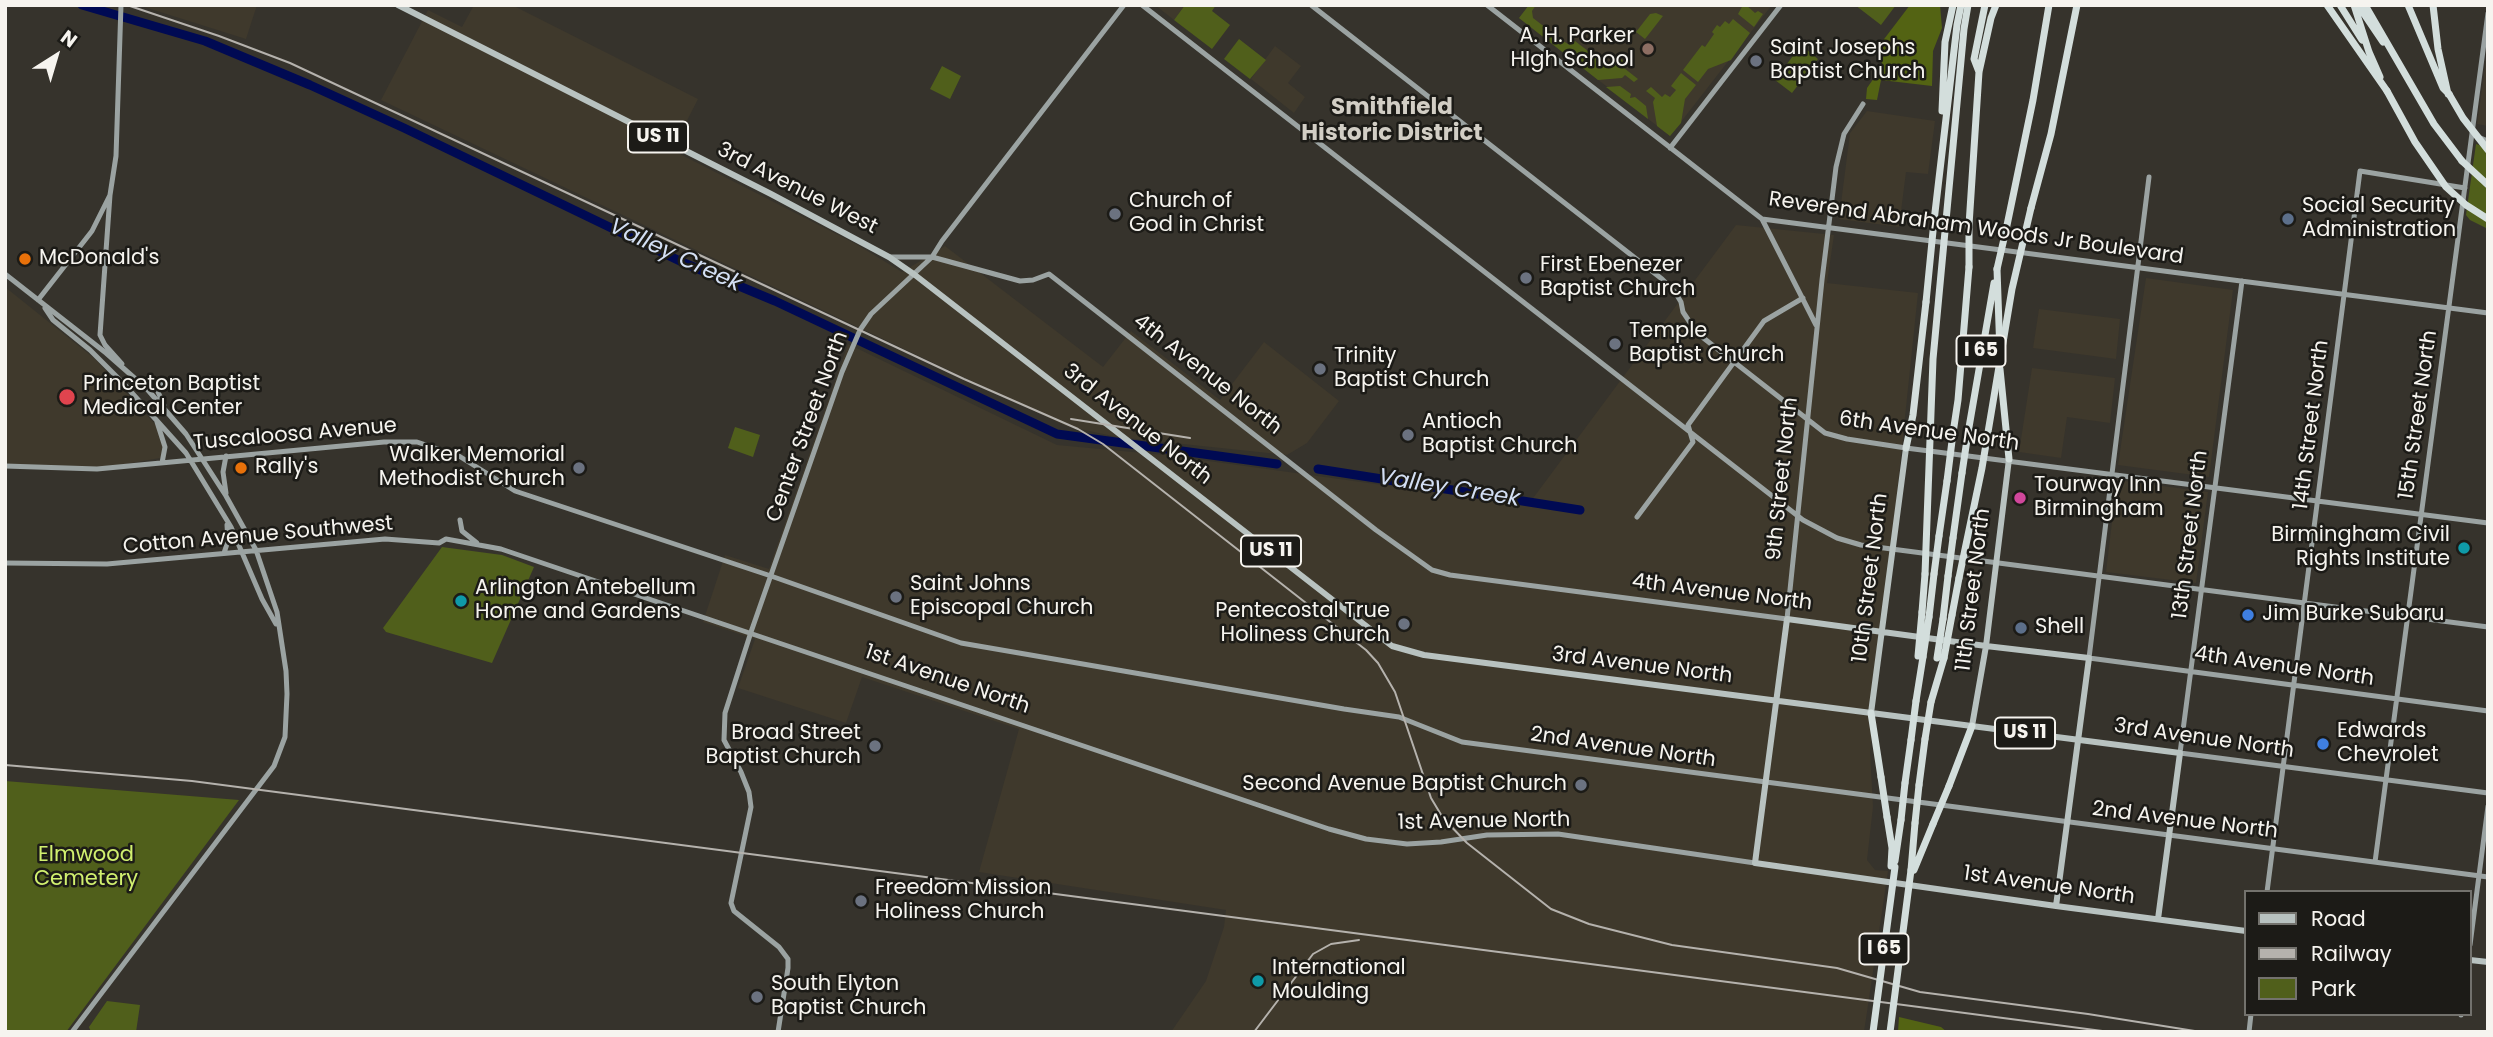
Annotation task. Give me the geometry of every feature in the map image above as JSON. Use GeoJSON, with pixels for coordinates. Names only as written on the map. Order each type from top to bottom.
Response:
{"type":"FeatureCollection","features":[{"type":"Feature","properties":{"kind":"highway"},"geometry":{"type":"LineString","coordinates":[[1941,158],[1945,42],[1953,5]]}},
{"type":"Feature","properties":{"kind":"highway"},"geometry":{"type":"LineString","coordinates":[[1906,448],[1913,415],[1961,5]]}},
{"type":"Feature","properties":{"kind":"highway"},"geometry":{"type":"LineString","coordinates":[[1925,615],[1933,359],[1968,5]]}},
{"type":"Feature","properties":{"kind":"highway"},"geometry":{"type":"LineString","coordinates":[[1979,72],[1974,59],[1985,5]]}},
{"type":"Feature","properties":{"kind":"highway","name":"I 65"},"geometry":{"type":"LineString","coordinates":[[1873,1032],[1918,691],[1925,615],[1934,574],[1958,400],[1969,267],[1969,225],[1979,72],[1996,5]]}},
{"type":"Feature","properties":{"kind":"highway","name":"I 65"},"geometry":{"type":"LineString","coordinates":[[1890,1032],[1912,870],[1919,785],[1940,658],[1942,619],[1968,433],[2049,5]]}},
{"type":"Feature","properties":{"kind":"highway"},"geometry":{"type":"LineString","coordinates":[[1940,658],[1952,615],[1982,468],[2010,302],[2051,134],[2077,5]]}},
{"type":"Feature","properties":{"kind":"highway"},"geometry":{"type":"LineString","coordinates":[[2327,5],[2386,91],[2415,142],[2446,187],[2466,205],[2488,219]]}},
{"type":"Feature","properties":{"kind":"highway"},"geometry":{"type":"LineString","coordinates":[[2340,5],[2369,52]]}},
{"type":"Feature","properties":{"kind":"highway"},"geometry":{"type":"LineString","coordinates":[[2356,5],[2369,52],[2386,91]]}},
{"type":"Feature","properties":{"kind":"highway"},"geometry":{"type":"LineString","coordinates":[[2356,5],[2411,83]]}},
{"type":"Feature","properties":{"kind":"highway"},"geometry":{"type":"LineString","coordinates":[[2365,5],[2434,124],[2462,161],[2488,185]]}},
{"type":"Feature","properties":{"kind":"highway"},"geometry":{"type":"LineString","coordinates":[[2408,5],[2443,88],[2488,150]]}},
{"type":"Feature","properties":{"kind":"highway"},"geometry":{"type":"LineString","coordinates":[[2433,5],[2438,49],[2448,94]]}},
{"type":"Feature","properties":{"kind":"highway"},"geometry":{"type":"LineString","coordinates":[[1997,269],[2000,370],[2009,459]]}},
{"type":"Feature","properties":{"kind":"highway"},"geometry":{"type":"LineString","coordinates":[[1871,713],[1893,866]]}},
{"type":"Feature","properties":{"kind":"highway"},"geometry":{"type":"LineString","coordinates":[[1912,870],[1972,726]]}},
{"type":"Feature","properties":{"kind":"main road","name":"3rd Avenue West"},"geometry":{"type":"LineString","coordinates":[[398,5],[837,228],[915,275]]}},
{"type":"Feature","properties":{"kind":"main road","name":"3rd Avenue North"},"geometry":{"type":"LineString","coordinates":[[915,275],[1392,646],[1424,655],[2180,753]]}},
{"type":"Feature","properties":{"kind":"main road","name":"10th Street North"},"geometry":{"type":"LineString","coordinates":[[1871,713],[1906,448]]}},
{"type":"Feature","properties":{"kind":"main road","name":"11th Street North"},"geometry":{"type":"LineString","coordinates":[[1972,726],[1986,646],[2009,459]]}},
{"type":"Feature","properties":{"kind":"main road","name":"4th Avenue North"},"geometry":{"type":"LineString","coordinates":[[1787,619],[2090,658]]}},
{"type":"Feature","properties":{"kind":"main road","name":"9th Street North"},"geometry":{"type":"LineString","coordinates":[[1755,863],[1787,619]]}},
{"type":"Feature","properties":{"kind":"main road"},"geometry":{"type":"LineString","coordinates":[[2056,906],[2090,658]]}},
{"type":"Feature","properties":{"kind":"main road","name":"13th Street North"},"geometry":{"type":"LineString","coordinates":[[2158,919],[2180,753]]}},
{"type":"Feature","properties":{"kind":"main road","name":"1st Avenue North"},"geometry":{"type":"LineString","coordinates":[[1755,863],[2244,931]]}},
{"type":"Feature","properties":{"kind":"street","name":"Center Street North"},"geometry":{"type":"LineString","coordinates":[[778,1032],[788,964],[783,951],[732,908],[732,892],[751,807],[749,792],[741,772],[724,740],[725,713],[751,632],[858,333],[871,314],[932,257],[1124,5]]}},
{"type":"Feature","properties":{"kind":"street"},"geometry":{"type":"LineString","coordinates":[[1142,5],[1797,516],[1837,538],[1861,545],[2488,627]]}},
{"type":"Feature","properties":{"kind":"street","name":"6th Avenue North"},"geometry":{"type":"LineString","coordinates":[[1311,5],[1662,279],[1675,292],[1683,312],[1697,333],[1825,433],[1906,448],[2009,459],[2488,523]]}},
{"type":"Feature","properties":{"kind":"street","name":"Reverend Abraham Woods Jr Boulevard"},"geometry":{"type":"LineString","coordinates":[[1487,5],[1762,219],[2488,313]]}},
{"type":"Feature","properties":{"kind":"street"},"geometry":{"type":"LineString","coordinates":[[1670,148],[1781,5]]}},
{"type":"Feature","properties":{"kind":"street"},"geometry":{"type":"LineString","coordinates":[[121,7],[116,156],[110,195],[100,335],[105,345],[132,376]]}},
{"type":"Feature","properties":{"kind":"street","name":"15th Street North"},"geometry":{"type":"LineString","coordinates":[[2375,862],[2488,13]]}},
{"type":"Feature","properties":{"kind":"street","name":"9th Street North"},"geometry":{"type":"LineString","coordinates":[[1787,619],[1836,167],[1844,134],[1863,104]]}},
{"type":"Feature","properties":{"kind":"street"},"geometry":{"type":"LineString","coordinates":[[2472,135],[2488,141]]}},
{"type":"Feature","properties":{"kind":"street","name":"14th Street North"},"geometry":{"type":"LineString","coordinates":[[2267,890],[2360,171],[2465,188]]}},
{"type":"Feature","properties":{"kind":"street"},"geometry":{"type":"LineString","coordinates":[[2090,658],[2149,177]]}},
{"type":"Feature","properties":{"kind":"street"},"geometry":{"type":"LineString","coordinates":[[40,302],[92,231],[110,195]]}},
{"type":"Feature","properties":{"kind":"street"},"geometry":{"type":"LineString","coordinates":[[1762,219],[1817,327]]}},
{"type":"Feature","properties":{"kind":"street"},"geometry":{"type":"LineString","coordinates":[[889,257],[932,257]]}},
{"type":"Feature","properties":{"kind":"street","name":"4th Avenue North"},"geometry":{"type":"LineString","coordinates":[[932,257],[1012,280],[1033,280],[1049,274],[1376,530],[1432,569],[1450,575],[1787,619]]}},
{"type":"Feature","properties":{"kind":"street"},"geometry":{"type":"LineString","coordinates":[[5,274],[147,389],[203,458],[256,550],[273,598],[288,694],[285,737],[274,766],[72,1032]]}},
{"type":"Feature","properties":{"kind":"street","name":"13th Street North"},"geometry":{"type":"LineString","coordinates":[[2180,753],[2242,281]]}},
{"type":"Feature","properties":{"kind":"street"},"geometry":{"type":"LineString","coordinates":[[1637,517],[1693,442],[1688,425],[1767,318],[1803,298]]}},
{"type":"Feature","properties":{"kind":"street"},"geometry":{"type":"LineString","coordinates":[[40,302],[53,320],[90,350],[123,383],[190,460],[226,518],[278,627]]}},
{"type":"Feature","properties":{"kind":"street"},"geometry":{"type":"LineString","coordinates":[[162,380],[158,392],[171,416]]}},
{"type":"Feature","properties":{"kind":"street"},"geometry":{"type":"LineString","coordinates":[[156,419],[165,447],[162,463]]}},
{"type":"Feature","properties":{"kind":"street","name":"Tuscaloosa Avenue"},"geometry":{"type":"LineString","coordinates":[[5,466],[97,469],[385,442],[417,442],[459,456],[515,491],[771,576]]}},
{"type":"Feature","properties":{"kind":"street"},"geometry":{"type":"LineString","coordinates":[[226,457],[223,472],[226,496]]}},
{"type":"Feature","properties":{"kind":"street"},"geometry":{"type":"LineString","coordinates":[[224,553],[229,535],[226,518]]}},
{"type":"Feature","properties":{"kind":"street"},"geometry":{"type":"LineString","coordinates":[[460,520],[465,535],[483,546]]}},
{"type":"Feature","properties":{"kind":"street","name":"Cotton Avenue Southwest"},"geometry":{"type":"LineString","coordinates":[[5,563],[107,564],[385,539],[439,542],[446,539],[501,550],[751,632]]}},
{"type":"Feature","properties":{"kind":"street","name":"2nd Avenue North"},"geometry":{"type":"LineString","coordinates":[[771,576],[973,645],[1399,717],[1461,742],[2488,877]]}},
{"type":"Feature","properties":{"kind":"street","name":"1st Avenue North"},"geometry":{"type":"LineString","coordinates":[[751,632],[1329,829],[1366,839],[1407,844],[1486,835],[1558,834],[1755,863]]}},
{"type":"Feature","properties":{"kind":"street","name":"4th Avenue North"},"geometry":{"type":"LineString","coordinates":[[2090,658],[2488,711]]}},
{"type":"Feature","properties":{"kind":"street","name":"3rd Avenue North"},"geometry":{"type":"LineString","coordinates":[[2180,753],[2488,793]]}},
{"type":"Feature","properties":{"kind":"street"},"geometry":{"type":"LineString","coordinates":[[2472,930],[2488,806]]}},
{"type":"Feature","properties":{"kind":"shaded area"},"geometry":{"type":"Polygon","coordinates":[[[138,5],[257,5],[246,39],[138,5]]]}},
{"type":"Feature","properties":{"kind":"shaded area"},"geometry":{"type":"Polygon","coordinates":[[[474,5],[512,5],[698,99],[672,150],[856,244],[902,272],[945,246],[1103,367],[1131,331],[1220,400],[1264,342],[1339,401],[1307,443],[1287,455],[1117,437],[1066,426],[381,100],[428,10],[462,27],[474,5]]]}},
{"type":"Feature","properties":{"kind":"shaded area"},"geometry":{"type":"Polygon","coordinates":[[[1155,5],[1185,5],[1174,20],[1155,5]]]}},
{"type":"Feature","properties":{"kind":"shaded area","name":"A. H. Parker HIgh School"},"geometry":{"type":"Polygon","coordinates":[[[1529,5],[1772,5],[1670,136],[1519,18],[1529,5]]]}},
{"type":"Feature","properties":{"kind":"shaded area"},"geometry":{"type":"Polygon","coordinates":[[[1275,46],[1301,66],[1288,83],[1305,97],[1294,113],[1251,79],[1275,46]]]}},
{"type":"Feature","properties":{"kind":"shaded area"},"geometry":{"type":"Polygon","coordinates":[[[2488,47],[2488,126],[2477,124],[2488,47]]]}},
{"type":"Feature","properties":{"kind":"shaded area"},"geometry":{"type":"Polygon","coordinates":[[[1867,111],[1935,121],[1928,174],[1906,172],[1899,227],[1839,219],[1850,133],[1867,111]]]}},
{"type":"Feature","properties":{"kind":"shaded area"},"geometry":{"type":"Polygon","coordinates":[[[1736,225],[1834,235],[1827,283],[1918,293],[1870,751],[1873,807],[1867,860],[1875,870],[1888,871],[1864,1032],[1171,1032],[1206,981],[1224,927],[1226,910],[979,872],[1019,729],[862,677],[846,723],[738,688],[755,639],[703,622],[725,555],[769,569],[848,344],[1057,445],[1165,455],[1528,505],[1736,225]]]}},
{"type":"Feature","properties":{"kind":"shaded area"},"geometry":{"type":"Polygon","coordinates":[[[2146,278],[2233,290],[2209,477],[2118,465],[2146,278]]]}},
{"type":"Feature","properties":{"kind":"shaded area","name":"Princeton Baptist Medical Center"},"geometry":{"type":"Polygon","coordinates":[[[5,287],[95,359],[164,434],[166,457],[97,469],[5,464],[5,287]]]}},
{"type":"Feature","properties":{"kind":"shaded area"},"geometry":{"type":"Polygon","coordinates":[[[2039,309],[2120,319],[2116,359],[2033,348],[2039,309]]]}},
{"type":"Feature","properties":{"kind":"shaded area"},"geometry":{"type":"Polygon","coordinates":[[[2032,368],[2115,378],[2110,423],[2067,417],[2061,458],[2019,452],[2032,368]]]}},
{"type":"Feature","properties":{"kind":"shaded area"},"geometry":{"type":"Polygon","coordinates":[[[2117,480],[2208,492],[2196,583],[2106,572],[2117,480]]]}},
{"type":"Feature","properties":{"kind":"green space"},"geometry":{"type":"Polygon","coordinates":[[[1185,5],[1216,5],[1212,11],[1230,25],[1212,49],[1174,20],[1185,5]]]}},
{"type":"Feature","properties":{"kind":"green space"},"geometry":{"type":"Polygon","coordinates":[[[1529,5],[1536,5],[1532,11],[1533,18],[1563,41],[1570,45],[1575,41],[1610,68],[1619,57],[1626,64],[1624,68],[1638,79],[1634,82],[1625,75],[1622,78],[1598,80],[1519,18],[1529,5]]]}},
{"type":"Feature","properties":{"kind":"green space"},"geometry":{"type":"Polygon","coordinates":[[[1743,5],[1755,13],[1758,11],[1763,14],[1754,27],[1738,14],[1743,5]]]}},
{"type":"Feature","properties":{"kind":"green space"},"geometry":{"type":"Polygon","coordinates":[[[1855,5],[1896,5],[1881,25],[1855,5]]]}},
{"type":"Feature","properties":{"kind":"green space"},"geometry":{"type":"Polygon","coordinates":[[[1910,5],[1940,5],[1942,28],[1933,51],[1932,86],[1881,80],[1877,100],[1866,99],[1867,88],[1883,65],[1875,51],[1910,5]]]}},
{"type":"Feature","properties":{"kind":"green space"},"geometry":{"type":"Polygon","coordinates":[[[1650,14],[1663,16],[1645,39],[1636,32],[1650,14]]]}},
{"type":"Feature","properties":{"kind":"green space"},"geometry":{"type":"Polygon","coordinates":[[[1733,19],[1750,33],[1731,60],[1708,69],[1698,82],[1683,70],[1702,45],[1705,47],[1717,25],[1720,27],[1725,21],[1729,24],[1733,19]]]}},
{"type":"Feature","properties":{"kind":"green space"},"geometry":{"type":"Polygon","coordinates":[[[1239,39],[1266,60],[1250,79],[1224,59],[1239,39]]]}},
{"type":"Feature","properties":{"kind":"green space"},"geometry":{"type":"Polygon","coordinates":[[[1801,45],[1818,59],[1792,93],[1775,80],[1801,45]]]}},
{"type":"Feature","properties":{"kind":"green space"},"geometry":{"type":"Polygon","coordinates":[[[942,66],[961,76],[950,99],[930,89],[942,66]]]}},
{"type":"Feature","properties":{"kind":"green space"},"geometry":{"type":"Polygon","coordinates":[[[1681,73],[1696,85],[1685,99],[1681,123],[1670,136],[1657,126],[1653,102],[1655,98],[1646,91],[1651,87],[1662,97],[1665,94],[1670,97],[1676,90],[1671,86],[1681,73]]]}},
{"type":"Feature","properties":{"kind":"green space"},"geometry":{"type":"Polygon","coordinates":[[[1620,86],[1631,94],[1630,98],[1635,97],[1646,106],[1648,119],[1606,87],[1620,86]]]}},
{"type":"Feature","properties":{"kind":"green space"},"geometry":{"type":"Polygon","coordinates":[[[2476,144],[2488,148],[2488,229],[2466,215],[2476,144]]]}},
{"type":"Feature","properties":{"kind":"green space"},"geometry":{"type":"Polygon","coordinates":[[[735,427],[760,435],[753,457],[728,448],[735,427]]]}},
{"type":"Feature","properties":{"kind":"green space","name":"Arlington Antebellum Home and Gardens"},"geometry":{"type":"Polygon","coordinates":[[[442,547],[502,555],[534,567],[492,663],[386,632],[383,628],[442,547]]]}},
{"type":"Feature","properties":{"kind":"green space","name":"Elmwood Cemetery"},"geometry":{"type":"Polygon","coordinates":[[[5,781],[239,800],[66,1032],[5,1032],[5,781]]]}},
{"type":"Feature","properties":{"kind":"green space"},"geometry":{"type":"Polygon","coordinates":[[[107,1001],[140,1005],[136,1032],[91,1032],[89,1027],[107,1001]]]}},
{"type":"Feature","properties":{"kind":"green space"},"geometry":{"type":"Polygon","coordinates":[[[1899,1017],[1941,1027],[1947,1032],[1898,1032],[1899,1017]]]}},
{"type":"Feature","properties":{"kind":"waterway","name":"Valley Creek"},"geometry":{"type":"LineString","coordinates":[[82,5],[205,41],[310,85],[684,263],[775,301],[1057,434],[1277,464]]}},
{"type":"Feature","properties":{"kind":"waterway","name":"Valley Creek"},"geometry":{"type":"LineString","coordinates":[[1318,469],[1580,510]]}},
{"type":"Feature","properties":{"kind":"railway"},"geometry":{"type":"LineString","coordinates":[[127,5],[290,63],[964,379],[1078,429],[1103,444],[1366,650],[1378,663],[1395,692],[1431,798],[1443,818],[1467,843],[1551,909],[1589,924],[1672,945],[1837,968],[1920,992],[2201,1032]]}},
{"type":"Feature","properties":{"kind":"railway"},"geometry":{"type":"LineString","coordinates":[[1071,419],[1190,438]]}},
{"type":"Feature","properties":{"kind":"railway"},"geometry":{"type":"LineString","coordinates":[[5,765],[192,781],[2110,1032]]}},
{"type":"Feature","properties":{"kind":"railway"},"geometry":{"type":"LineString","coordinates":[[1254,1032],[1313,954],[1331,944],[1359,940]]}},
{"type":"Feature","properties":{"kind":"place","name":"A. H. Parker HIgh School"},"geometry":{"type":"Point","coordinates":[1648,49]}},
{"type":"Feature","properties":{"kind":"place","name":"Saint Josephs Baptist Church"},"geometry":{"type":"Point","coordinates":[1756,61]}},
{"type":"Feature","properties":{"kind":"place","name":"Church of God in Christ"},"geometry":{"type":"Point","coordinates":[1115,214]}},
{"type":"Feature","properties":{"kind":"place","name":"Social Security Administration"},"geometry":{"type":"Point","coordinates":[2288,219]}},
{"type":"Feature","properties":{"kind":"place","name":"McDonald's"},"geometry":{"type":"Point","coordinates":[25,259]}},
{"type":"Feature","properties":{"kind":"place","name":"First Ebenezer Baptist Church"},"geometry":{"type":"Point","coordinates":[1526,278]}},
{"type":"Feature","properties":{"kind":"place","name":"Temple Baptist Church"},"geometry":{"type":"Point","coordinates":[1615,344]}},
{"type":"Feature","properties":{"kind":"place","name":"Trinity Baptist Church"},"geometry":{"type":"Point","coordinates":[1320,369]}},
{"type":"Feature","properties":{"kind":"place","name":"Princeton Baptist Medical Center"},"geometry":{"type":"Point","coordinates":[67,397]}},
{"type":"Feature","properties":{"kind":"place","name":"Antioch Baptist Church"},"geometry":{"type":"Point","coordinates":[1408,435]}},
{"type":"Feature","properties":{"kind":"place","name":"Rally's"},"geometry":{"type":"Point","coordinates":[241,468]}},
{"type":"Feature","properties":{"kind":"place","name":"Walker Memorial Methodist Church"},"geometry":{"type":"Point","coordinates":[579,468]}},
{"type":"Feature","properties":{"kind":"place","name":"Tourway Inn Birmingham"},"geometry":{"type":"Point","coordinates":[2020,498]}},
{"type":"Feature","properties":{"kind":"place","name":"Birmingham Civil Rights Institute"},"geometry":{"type":"Point","coordinates":[2464,548]}},
{"type":"Feature","properties":{"kind":"place","name":"Saint Johns Episcopal Church"},"geometry":{"type":"Point","coordinates":[896,597]}},
{"type":"Feature","properties":{"kind":"place","name":"Arlington Antebellum Home and Gardens"},"geometry":{"type":"Point","coordinates":[461,601]}},
{"type":"Feature","properties":{"kind":"place","name":"Jim Burke Subaru"},"geometry":{"type":"Point","coordinates":[2248,615]}},
{"type":"Feature","properties":{"kind":"place","name":"Pentecostal True Holiness Church"},"geometry":{"type":"Point","coordinates":[1404,624]}},
{"type":"Feature","properties":{"kind":"place","name":"Shell"},"geometry":{"type":"Point","coordinates":[2021,628]}},
{"type":"Feature","properties":{"kind":"place","name":"Edwards Chevrolet"},"geometry":{"type":"Point","coordinates":[2323,744]}},
{"type":"Feature","properties":{"kind":"place","name":"Broad Street Baptist Church"},"geometry":{"type":"Point","coordinates":[875,746]}},
{"type":"Feature","properties":{"kind":"place","name":"Second Avenue Baptist Church"},"geometry":{"type":"Point","coordinates":[1581,785]}},
{"type":"Feature","properties":{"kind":"place","name":"Freedom Mission Holiness Church"},"geometry":{"type":"Point","coordinates":[861,901]}},
{"type":"Feature","properties":{"kind":"place","name":"International Moulding"},"geometry":{"type":"Point","coordinates":[1258,981]}},
{"type":"Feature","properties":{"kind":"place","name":"South Elyton Baptist Church"},"geometry":{"type":"Point","coordinates":[757,997]}},
{"type":"Feature","properties":{"kind":"district","name":"Smithfield Historic District"},"geometry":{"type":"Point","coordinates":[1392,121]}}]}
